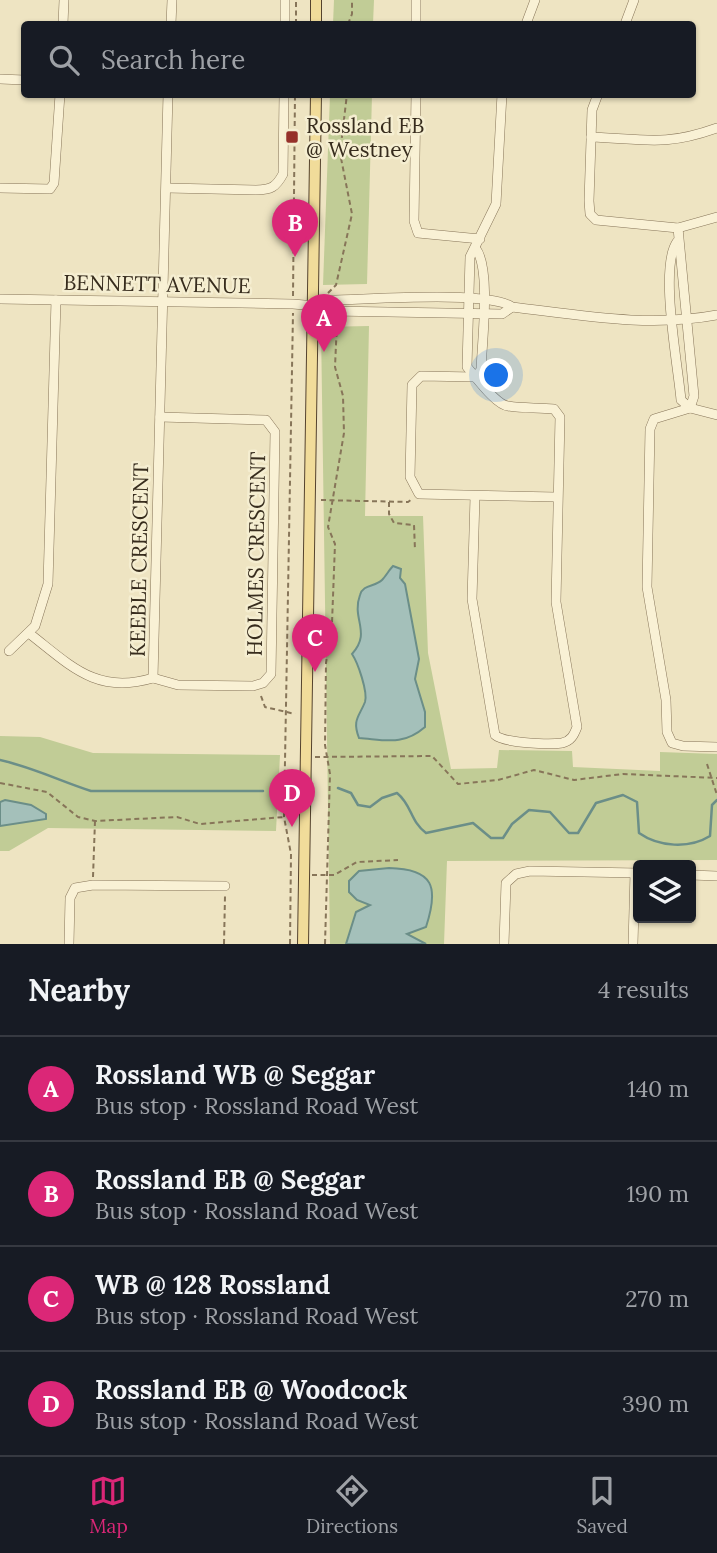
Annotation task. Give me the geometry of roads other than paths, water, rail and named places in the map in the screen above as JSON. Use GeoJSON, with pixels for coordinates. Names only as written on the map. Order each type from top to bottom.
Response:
{"type":"FeatureCollection","features":[{"type":"Feature","properties":{"kind":"main road"},"geometry":{"type":"LineString","coordinates":[[316,0],[316,21]]}},
{"type":"Feature","properties":{"kind":"main road"},"geometry":{"type":"LineString","coordinates":[[303,944],[316,98]]}},
{"type":"Feature","properties":{"kind":"street"},"geometry":{"type":"LineString","coordinates":[[63,21],[64,0]]}},
{"type":"Feature","properties":{"kind":"street"},"geometry":{"type":"LineString","coordinates":[[171,21],[172,0]]}},
{"type":"Feature","properties":{"kind":"street"},"geometry":{"type":"LineString","coordinates":[[285,0],[285,21]]}},
{"type":"Feature","properties":{"kind":"street"},"geometry":{"type":"LineString","coordinates":[[416,0],[416,21]]}},
{"type":"Feature","properties":{"kind":"street"},"geometry":{"type":"LineString","coordinates":[[527,21],[535,0]]}},
{"type":"Feature","properties":{"kind":"street"},"geometry":{"type":"LineString","coordinates":[[626,21],[634,0]]}},
{"type":"Feature","properties":{"kind":"street"},"geometry":{"type":"LineString","coordinates":[[0,79],[21,80]]}},
{"type":"Feature","properties":{"kind":"street"},"geometry":{"type":"LineString","coordinates":[[0,188],[50,189],[54,183],[60,98]]}},
{"type":"Feature","properties":{"kind":"street","name":"KEEBLE CRESCENT"},"geometry":{"type":"LineString","coordinates":[[30,634],[82,675],[110,684],[153,678],[168,98]]}},
{"type":"Feature","properties":{"kind":"street"},"geometry":{"type":"LineString","coordinates":[[167,188],[268,190],[277,185],[282,174],[284,98]]}},
{"type":"Feature","properties":{"kind":"street"},"geometry":{"type":"LineString","coordinates":[[416,98],[414,220],[418,233],[478,244]]}},
{"type":"Feature","properties":{"kind":"street"},"geometry":{"type":"LineString","coordinates":[[475,497],[472,599],[495,735],[509,741],[563,743],[573,737],[577,727],[556,602],[559,417],[554,409],[505,406],[493,399],[483,383],[467,367],[470,257],[496,204],[502,98]]}},
{"type":"Feature","properties":{"kind":"street"},"geometry":{"type":"LineString","coordinates":[[596,98],[592,110],[589,201],[590,214],[596,220],[678,228],[717,217]]}},
{"type":"Feature","properties":{"kind":"street"},"geometry":{"type":"LineString","coordinates":[[591,136],[656,143],[717,128]]}},
{"type":"Feature","properties":{"kind":"street"},"geometry":{"type":"LineString","coordinates":[[678,228],[677,242],[683,260],[694,396],[690,408]]}},
{"type":"Feature","properties":{"kind":"street"},"geometry":{"type":"LineString","coordinates":[[677,242],[670,252],[671,321],[681,400],[690,408],[717,415]]}},
{"type":"Feature","properties":{"kind":"street"},"geometry":{"type":"LineString","coordinates":[[475,377],[481,370],[483,314],[482,257],[478,244]]}},
{"type":"Feature","properties":{"kind":"street","name":"BENNETT AVENUE"},"geometry":{"type":"LineString","coordinates":[[0,299],[293,304],[327,307]]}},
{"type":"Feature","properties":{"kind":"street"},"geometry":{"type":"LineString","coordinates":[[512,307],[502,314],[470,314],[332,311],[327,307],[331,300],[468,299],[504,301],[512,307],[630,320],[671,321],[717,315]]}},
{"type":"Feature","properties":{"kind":"street"},"geometry":{"type":"LineString","coordinates":[[9,651],[30,634],[48,584],[56,300]]}},
{"type":"Feature","properties":{"kind":"street"},"geometry":{"type":"LineString","coordinates":[[475,377],[421,376],[412,385],[410,477],[419,494],[556,497]]}},
{"type":"Feature","properties":{"kind":"street"},"geometry":{"type":"LineString","coordinates":[[690,408],[654,419],[650,429],[646,587],[666,700],[667,732],[672,743],[682,746],[717,747]]}},
{"type":"Feature","properties":{"kind":"street","name":"HOLMES CRESCENT"},"geometry":{"type":"LineString","coordinates":[[153,678],[178,685],[253,686],[263,683],[271,674],[275,432],[266,420],[160,417]]}},
{"type":"Feature","properties":{"kind":"street"},"geometry":{"type":"LineString","coordinates":[[504,944],[506,883],[516,874],[530,871],[633,873]]}},
{"type":"Feature","properties":{"kind":"street"},"geometry":{"type":"LineString","coordinates":[[696,875],[717,876]]}},
{"type":"Feature","properties":{"kind":"street"},"geometry":{"type":"LineString","coordinates":[[69,944],[70,898],[75,888],[93,885],[225,886]]}},
{"type":"Feature","properties":{"kind":"street"},"geometry":{"type":"LineString","coordinates":[[633,944],[634,923]]}},
{"type":"Feature","properties":{"kind":"water"},"geometry":{"type":"Polygon","coordinates":[[[393,566],[401,569],[400,578],[405,584],[419,659],[415,679],[425,712],[425,727],[402,739],[359,738],[356,723],[366,697],[352,654],[358,646],[361,632],[358,604],[362,591],[382,580],[393,566]]]}},
{"type":"Feature","properties":{"kind":"water"},"geometry":{"type":"Polygon","coordinates":[[[5,800],[31,805],[46,814],[46,819],[0,826],[0,802],[5,800]]]}},
{"type":"Feature","properties":{"kind":"water"},"geometry":{"type":"Polygon","coordinates":[[[389,868],[416,872],[429,883],[432,901],[426,927],[407,934],[426,944],[346,944],[356,912],[370,905],[357,900],[349,892],[349,881],[359,871],[389,868]]]}},
{"type":"Feature","properties":{"kind":"waterway"},"geometry":{"type":"LineString","coordinates":[[0,760],[91,791],[263,791]]}},
{"type":"Feature","properties":{"kind":"waterway"},"geometry":{"type":"LineString","coordinates":[[338,788],[351,793],[358,805],[370,807],[382,798],[397,793],[426,833],[473,823],[491,838],[503,838],[512,824],[529,810],[550,812],[569,833],[578,833],[596,803],[623,795],[637,802],[639,833],[647,838],[674,845],[693,843],[710,836],[712,805],[717,800]]}},
{"type":"Feature","properties":{"kind":"place","name":"Rossland EB @ Westney"},"geometry":{"type":"Point","coordinates":[292,137]}},
{"type":"Feature","properties":{"kind":"place","name":"Rossland EB @ Seggar"},"geometry":{"type":"Point","coordinates":[295,257]}},
{"type":"Feature","properties":{"kind":"place","name":"Rossland WB @ Seggar"},"geometry":{"type":"Point","coordinates":[324,352]}},
{"type":"Feature","properties":{"kind":"place","name":"WB @ 128 Rossland"},"geometry":{"type":"Point","coordinates":[315,672]}},
{"type":"Feature","properties":{"kind":"place","name":"Rossland EB @ Woodcock"},"geometry":{"type":"Point","coordinates":[292,827]}}]}
